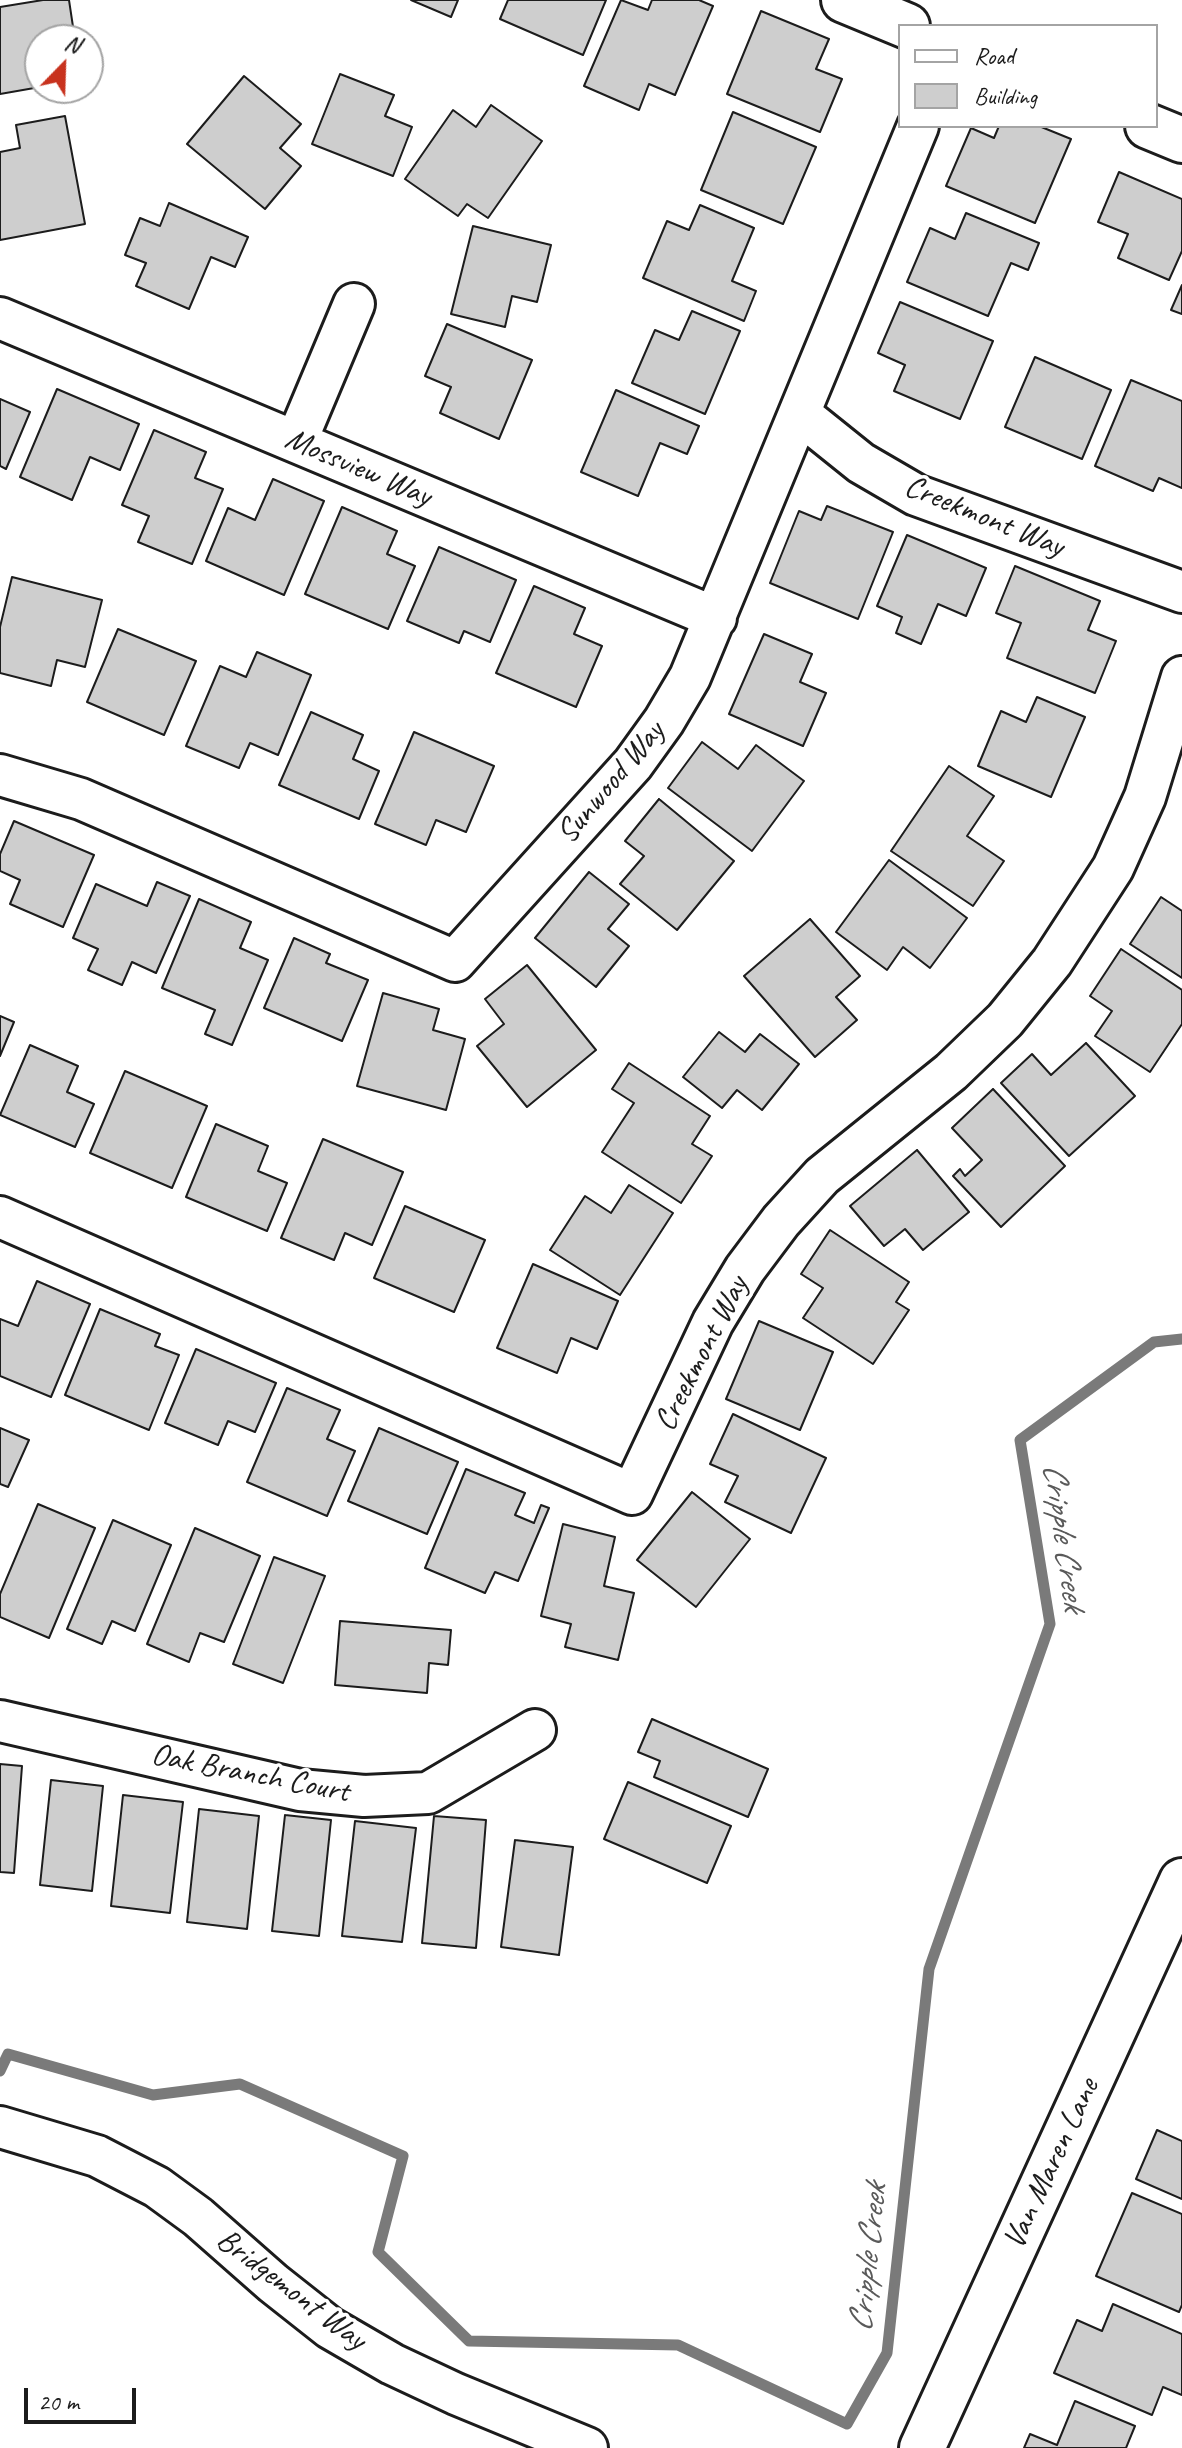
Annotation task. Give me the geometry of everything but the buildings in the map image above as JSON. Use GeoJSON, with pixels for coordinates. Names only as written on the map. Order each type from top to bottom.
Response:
{"type":"FeatureCollection","features":[{"type":"Feature","properties":{"kind":"main road"},"geometry":{"type":"LineString","coordinates":[[844,0],[902,24]]}},
{"type":"Feature","properties":{"kind":"main road"},"geometry":{"type":"LineString","coordinates":[[1153,128],[1182,140]]}},
{"type":"Feature","properties":{"kind":"main road","name":"Van Maren Lane"},"geometry":{"type":"LineString","coordinates":[[922,2448],[1182,1881]]}},
{"type":"Feature","properties":{"kind":"street","name":"Sunwood Way"},"geometry":{"type":"LineString","coordinates":[[0,775],[81,799],[455,961],[633,764],[690,677],[917,128]]}},
{"type":"Feature","properties":{"kind":"street"},"geometry":{"type":"LineString","coordinates":[[296,442],[354,304]]}},
{"type":"Feature","properties":{"kind":"street","name":"Mossview Way"},"geometry":{"type":"LineString","coordinates":[[0,318],[716,618]]}},
{"type":"Feature","properties":{"kind":"street","name":"Creekmont Way"},"geometry":{"type":"LineString","coordinates":[[800,414],[861,463],[916,495],[1182,592]]}},
{"type":"Feature","properties":{"kind":"street","name":"Creekmont Way"},"geometry":{"type":"LineString","coordinates":[[0,1217],[632,1494],[713,1322],[745,1269],[781,1221],[822,1176],[951,1072],[1005,1020],[1052,962],[1100,889],[1126,839],[1145,797],[1182,677]]}},
{"type":"Feature","properties":{"kind":"street","name":"Oak Branch Court"},"geometry":{"type":"LineString","coordinates":[[0,1721],[300,1790],[364,1796],[428,1793],[535,1730]]}},
{"type":"Feature","properties":{"kind":"street","name":"Bridgemont Way"},"geometry":{"type":"LineString","coordinates":[[10,2129],[97,2156],[157,2187],[198,2217],[330,2328],[392,2364],[579,2446]]}},
{"type":"Feature","properties":{"kind":"waterway","name":"Cripple Creek"},"geometry":{"type":"LineString","coordinates":[[0,2071],[8,2054],[153,2095],[240,2084],[403,2156],[378,2252],[469,2341],[678,2345],[847,2424],[887,2353],[929,1969],[1050,1624],[1020,1440],[1154,1342],[1182,1339]]}}]}
